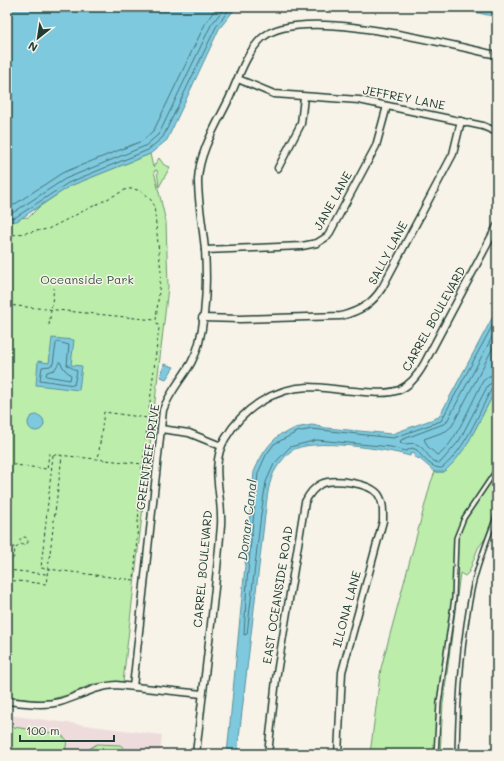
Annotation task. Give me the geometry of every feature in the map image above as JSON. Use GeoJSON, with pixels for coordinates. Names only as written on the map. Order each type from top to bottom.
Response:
{"type":"FeatureCollection","features":[{"type":"Feature","properties":{"kind":"street","name":"GREENTREE DRIVE"},"geometry":{"type":"LineString","coordinates":[[132,687],[163,410],[168,398],[187,372],[196,356],[202,318],[206,272],[198,187],[200,166],[208,143],[251,52],[262,38],[279,28],[303,24],[376,29],[497,55]]}},
{"type":"Feature","properties":{"kind":"street","name":"JEFFREY LANE"},"geometry":{"type":"LineString","coordinates":[[238,79],[274,94],[359,100],[461,121],[497,132]]}},
{"type":"Feature","properties":{"kind":"street"},"geometry":{"type":"LineString","coordinates":[[278,168],[301,124],[304,97]]}},
{"type":"Feature","properties":{"kind":"street","name":"JANE LANE"},"geometry":{"type":"LineString","coordinates":[[205,250],[302,246],[324,240],[336,222],[376,146],[387,106]]}},
{"type":"Feature","properties":{"kind":"street","name":"SALLY LANE"},"geometry":{"type":"LineString","coordinates":[[202,318],[240,319],[341,316],[353,313],[368,306],[382,288],[453,154],[461,121]]}},
{"type":"Feature","properties":{"kind":"street","name":"CARREL BOULEVARD"},"geometry":{"type":"LineString","coordinates":[[196,754],[221,524],[216,478],[221,446],[241,416],[259,402],[280,392],[296,388],[310,387],[366,392],[390,392],[398,390],[409,384],[418,375],[497,226]]}},
{"type":"Feature","properties":{"kind":"street"},"geometry":{"type":"LineString","coordinates":[[161,429],[189,433],[221,446]]}},
{"type":"Feature","properties":{"kind":"street","name":"EAST OCEANSIDE ROAD"},"geometry":{"type":"LineString","coordinates":[[268,754],[276,679],[305,502],[313,489],[322,484],[330,482],[358,484]]}},
{"type":"Feature","properties":{"kind":"street","name":"ILLONA LANE"},"geometry":{"type":"LineString","coordinates":[[338,754],[342,672],[383,521],[382,503],[378,494],[369,488],[358,484]]}},
{"type":"Feature","properties":{"kind":"street"},"geometry":{"type":"LineString","coordinates":[[7,701],[46,704],[60,702],[103,686],[132,687],[202,694]]}},
{"type":"Feature","properties":{"kind":"lane"},"geometry":{"type":"LineString","coordinates":[[436,754],[439,703],[454,598],[456,538],[464,518],[497,469]]}},
{"type":"Feature","properties":{"kind":"lane"},"geometry":{"type":"LineString","coordinates":[[457,754],[458,716],[462,670],[472,589],[497,514]]}},
{"type":"Feature","properties":{"kind":"path"},"geometry":{"type":"LineString","coordinates":[[7,236],[48,229],[127,189],[139,190],[150,198],[154,205],[161,272],[156,320],[159,328],[142,464],[134,580],[41,568],[54,454]]}},
{"type":"Feature","properties":{"kind":"path"},"geometry":{"type":"LineString","coordinates":[[49,325],[54,288]]}},
{"type":"Feature","properties":{"kind":"path"},"geometry":{"type":"LineString","coordinates":[[7,305],[156,320]]}},
{"type":"Feature","properties":{"kind":"path"},"geometry":{"type":"LineString","coordinates":[[98,459],[104,412],[148,418]]}},
{"type":"Feature","properties":{"kind":"path"},"geometry":{"type":"LineString","coordinates":[[7,464],[47,469],[49,454],[54,454],[142,464]]}},
{"type":"Feature","properties":{"kind":"path"},"geometry":{"type":"LineString","coordinates":[[21,544],[21,538],[26,537],[27,543],[23,545],[21,544],[15,548],[14,557],[9,563],[7,570],[7,579],[46,584],[62,455]]}},
{"type":"Feature","properties":{"kind":"path"},"geometry":{"type":"LineString","coordinates":[[7,543],[15,548]]}},
{"type":"Feature","properties":{"kind":"path"},"geometry":{"type":"LineString","coordinates":[[7,570],[47,574]]}},
{"type":"Feature","properties":{"kind":"shaded area"},"geometry":{"type":"Polygon","coordinates":[[[7,715],[162,735],[160,754],[7,754],[7,715]]]}},
{"type":"Feature","properties":{"kind":"green space","name":"Oceanside Park"},"geometry":{"type":"Polygon","coordinates":[[[150,154],[153,167],[159,158],[164,165],[170,167],[159,187],[157,170],[154,171],[166,222],[168,287],[123,682],[93,684],[67,695],[44,701],[7,697],[7,219],[29,217],[39,207],[70,186],[150,154]]]}},
{"type":"Feature","properties":{"kind":"green space"},"geometry":{"type":"Polygon","coordinates":[[[497,387],[497,509],[487,536],[478,548],[469,572],[465,576],[460,573],[443,704],[440,754],[370,754],[381,668],[431,482],[435,472],[444,472],[461,453],[474,432],[497,387]]]}},
{"type":"Feature","properties":{"kind":"green space"},"geometry":{"type":"Polygon","coordinates":[[[7,726],[60,734],[67,740],[65,754],[7,754],[7,726]]]}},
{"type":"Feature","properties":{"kind":"green space"},"geometry":{"type":"Polygon","coordinates":[[[97,744],[120,745],[131,753],[136,754],[81,754],[97,744]]]}},
{"type":"Feature","properties":{"kind":"water"},"geometry":{"type":"Polygon","coordinates":[[[7,7],[238,7],[219,29],[167,140],[150,154],[70,186],[17,221],[7,222],[7,7]]]}},
{"type":"Feature","properties":{"kind":"water"},"geometry":{"type":"Polygon","coordinates":[[[451,7],[497,7],[497,17],[451,7]]]}},
{"type":"Feature","properties":{"kind":"water"},"geometry":{"type":"Polygon","coordinates":[[[497,309],[497,387],[467,445],[455,461],[444,472],[435,472],[420,459],[414,457],[415,453],[411,452],[410,456],[384,450],[331,445],[301,447],[291,451],[277,467],[274,472],[267,496],[237,754],[227,754],[254,472],[262,455],[273,441],[282,433],[284,434],[295,428],[312,425],[326,428],[392,434],[439,417],[497,309]]]}},
{"type":"Feature","properties":{"kind":"water"},"geometry":{"type":"Polygon","coordinates":[[[52,338],[74,340],[71,365],[82,366],[79,390],[36,385],[38,361],[49,363],[52,338]]]}},
{"type":"Feature","properties":{"kind":"water"},"geometry":{"type":"Polygon","coordinates":[[[164,364],[174,367],[166,379],[161,377],[164,364]]]}},
{"type":"Feature","properties":{"kind":"water"},"geometry":{"type":"Polygon","coordinates":[[[36,415],[43,420],[44,423],[39,430],[36,431],[29,426],[28,423],[33,416],[36,415]]]}},
{"type":"Feature","properties":{"kind":"water label","name":"Domar Canal"},"geometry":{"type":"Point","coordinates":[247,520]}}]}
